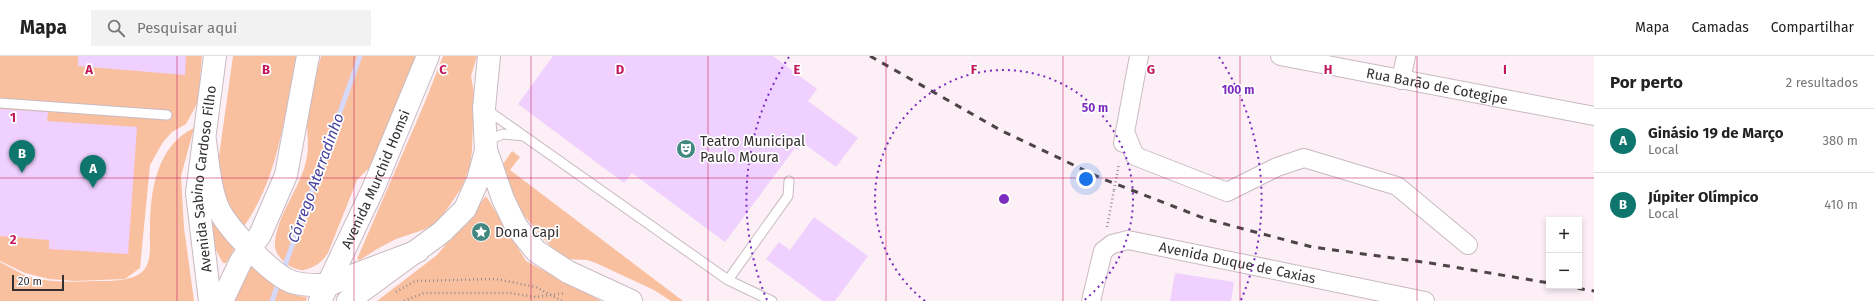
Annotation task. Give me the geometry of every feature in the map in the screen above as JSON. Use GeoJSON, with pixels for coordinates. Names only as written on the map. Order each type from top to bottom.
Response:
{"type":"FeatureCollection","features":[{"type":"Feature","properties":{"kind":"main road","name":"Avenida Sabino Cardoso Filho"},"geometry":{"type":"LineString","coordinates":[[210,301],[197,193],[215,56]]}},
{"type":"Feature","properties":{"kind":"main road"},"geometry":{"type":"LineString","coordinates":[[222,301],[241,261],[260,235],[286,175],[308,56]]}},
{"type":"Feature","properties":{"kind":"main road","name":"Avenida Murchid Homsi"},"geometry":{"type":"LineString","coordinates":[[324,293],[373,189],[428,56]]}},
{"type":"Feature","properties":{"kind":"main road"},"geometry":{"type":"LineString","coordinates":[[489,56],[484,108],[486,146],[502,199],[516,226],[536,251],[568,272],[631,301]]}},
{"type":"Feature","properties":{"kind":"main road"},"geometry":{"type":"LineString","coordinates":[[205,140],[214,197],[220,212],[250,248],[272,271],[291,282],[313,286],[324,293],[418,251]]}},
{"type":"Feature","properties":{"kind":"main road"},"geometry":{"type":"LineString","coordinates":[[348,301],[418,251],[442,232],[465,209],[478,180],[486,146]]}},
{"type":"Feature","properties":{"kind":"street"},"geometry":{"type":"LineString","coordinates":[[1139,56],[1124,138],[1136,156],[1227,192],[1277,167],[1304,158],[1397,186],[1468,245]]}},
{"type":"Feature","properties":{"kind":"street","name":"Rua Barão de Cotegipe"},"geometry":{"type":"LineString","coordinates":[[1280,56],[1594,116]]}},
{"type":"Feature","properties":{"kind":"street"},"geometry":{"type":"LineString","coordinates":[[1401,80],[1406,56]]}},
{"type":"Feature","properties":{"kind":"street","name":"Avenida Duque de Caxias"},"geometry":{"type":"LineString","coordinates":[[1091,301],[1103,251],[1112,244],[1128,240],[1424,301]]}},
{"type":"Feature","properties":{"kind":"lane"},"geometry":{"type":"LineString","coordinates":[[0,103],[167,115]]}},
{"type":"Feature","properties":{"kind":"lane"},"geometry":{"type":"LineString","coordinates":[[484,108],[526,136],[728,280],[772,301]]}},
{"type":"Feature","properties":{"kind":"lane"},"geometry":{"type":"LineString","coordinates":[[486,146],[503,134],[526,136]]}},
{"type":"Feature","properties":{"kind":"lane"},"geometry":{"type":"LineString","coordinates":[[728,280],[788,196],[789,181]]}},
{"type":"Feature","properties":{"kind":"path"},"geometry":{"type":"LineString","coordinates":[[1110,214],[1118,174]]}},
{"type":"Feature","properties":{"kind":"path"},"geometry":{"type":"LineString","coordinates":[[391,294],[415,281],[496,279],[536,287],[562,301]]}},
{"type":"Feature","properties":{"kind":"path"},"geometry":{"type":"LineString","coordinates":[[404,301],[424,293],[509,293],[536,297],[572,292]]}},
{"type":"Feature","properties":{"kind":"shaded area"},"geometry":{"type":"Polygon","coordinates":[[[0,56],[202,56],[198,102],[186,124],[172,132],[163,142],[150,165],[140,268],[125,279],[75,281],[49,279],[25,273],[0,261],[0,56]]]}},
{"type":"Feature","properties":{"kind":"shaded area"},"geometry":{"type":"Polygon","coordinates":[[[233,56],[296,56],[284,122],[273,166],[256,207],[244,226],[227,209],[219,175],[219,156],[233,56]]]}},
{"type":"Feature","properties":{"kind":"shaded area"},"geometry":{"type":"Polygon","coordinates":[[[321,56],[421,56],[372,165],[357,180],[328,253],[321,262],[315,266],[300,270],[291,267],[279,256],[275,247],[276,236],[279,224],[300,179],[308,152],[308,114],[321,56]]]}},
{"type":"Feature","properties":{"kind":"shaded area"},"geometry":{"type":"Polygon","coordinates":[[[443,56],[477,56],[471,76],[474,93],[472,151],[470,166],[462,187],[441,218],[431,226],[396,239],[360,260],[357,259],[425,102],[443,56]]]}},
{"type":"Feature","properties":{"kind":"shaded area"},"geometry":{"type":"Polygon","coordinates":[[[194,128],[181,176],[184,228],[194,301],[0,301],[0,262],[32,278],[58,281],[76,282],[119,280],[133,277],[143,271],[148,262],[150,251],[150,215],[154,186],[158,172],[163,158],[171,146],[181,136],[194,128]]]}},
{"type":"Feature","properties":{"kind":"shaded area"},"geometry":{"type":"Polygon","coordinates":[[[512,151],[520,157],[510,170],[683,301],[671,301],[654,290],[596,263],[587,260],[565,259],[556,253],[520,211],[501,167],[512,151]]]}},
{"type":"Feature","properties":{"kind":"shaded area"},"geometry":{"type":"Polygon","coordinates":[[[486,196],[526,261],[601,301],[377,301],[437,255],[486,196]]]}},
{"type":"Feature","properties":{"kind":"shaded area"},"geometry":{"type":"Polygon","coordinates":[[[208,213],[235,248],[226,263],[223,263],[213,245],[208,213]]]}},
{"type":"Feature","properties":{"kind":"shaded area"},"geometry":{"type":"Polygon","coordinates":[[[250,264],[262,276],[276,286],[290,293],[307,297],[306,301],[233,301],[250,264]]]}},
{"type":"Feature","properties":{"kind":"building"},"geometry":{"type":"Polygon","coordinates":[[[78,56],[186,56],[185,75],[78,66],[78,56]]]}},
{"type":"Feature","properties":{"kind":"building","name":"Teatro Municipal Paulo Moura"},"geometry":{"type":"Polygon","coordinates":[[[553,56],[773,56],[817,89],[808,101],[858,138],[836,167],[803,143],[798,150],[795,148],[725,242],[632,173],[624,183],[518,104],[553,56]]]}},
{"type":"Feature","properties":{"kind":"building"},"geometry":{"type":"Polygon","coordinates":[[[0,109],[48,112],[47,121],[137,127],[128,254],[49,249],[49,240],[0,236],[0,109]]]}},
{"type":"Feature","properties":{"kind":"building"},"geometry":{"type":"Polygon","coordinates":[[[814,217],[868,256],[835,301],[823,301],[766,259],[779,242],[790,250],[814,217]]]}},
{"type":"Feature","properties":{"kind":"building"},"geometry":{"type":"Polygon","coordinates":[[[1175,273],[1234,282],[1231,301],[1170,301],[1175,273]]]}},
{"type":"Feature","properties":{"kind":"waterway","name":"Córrego Aterradinho"},"geometry":{"type":"LineString","coordinates":[[283,271],[360,56]]}},
{"type":"Feature","properties":{"kind":"waterway","name":"Córrego Aterradinho"},"geometry":{"type":"LineString","coordinates":[[272,301],[279,281]]}},
{"type":"Feature","properties":{"kind":"railway"},"geometry":{"type":"LineString","coordinates":[[870,56],[1002,131],[1103,179],[1206,219],[1312,247],[1430,263],[1546,282]]}},
{"type":"Feature","properties":{"kind":"railway"},"geometry":{"type":"LineString","coordinates":[[1582,289],[1594,291]]}},
{"type":"Feature","properties":{"kind":"place","name":"Teatro Municipal Paulo Moura"},"geometry":{"type":"Point","coordinates":[686,149]}},
{"type":"Feature","properties":{"kind":"place","name":"Júpiter Olímpico"},"geometry":{"type":"Point","coordinates":[22,173]}},
{"type":"Feature","properties":{"kind":"place","name":"Ginásio 19 de Março"},"geometry":{"type":"Point","coordinates":[93,188]}},
{"type":"Feature","properties":{"kind":"place","name":"Dona Capi"},"geometry":{"type":"Point","coordinates":[481,232]}}]}
